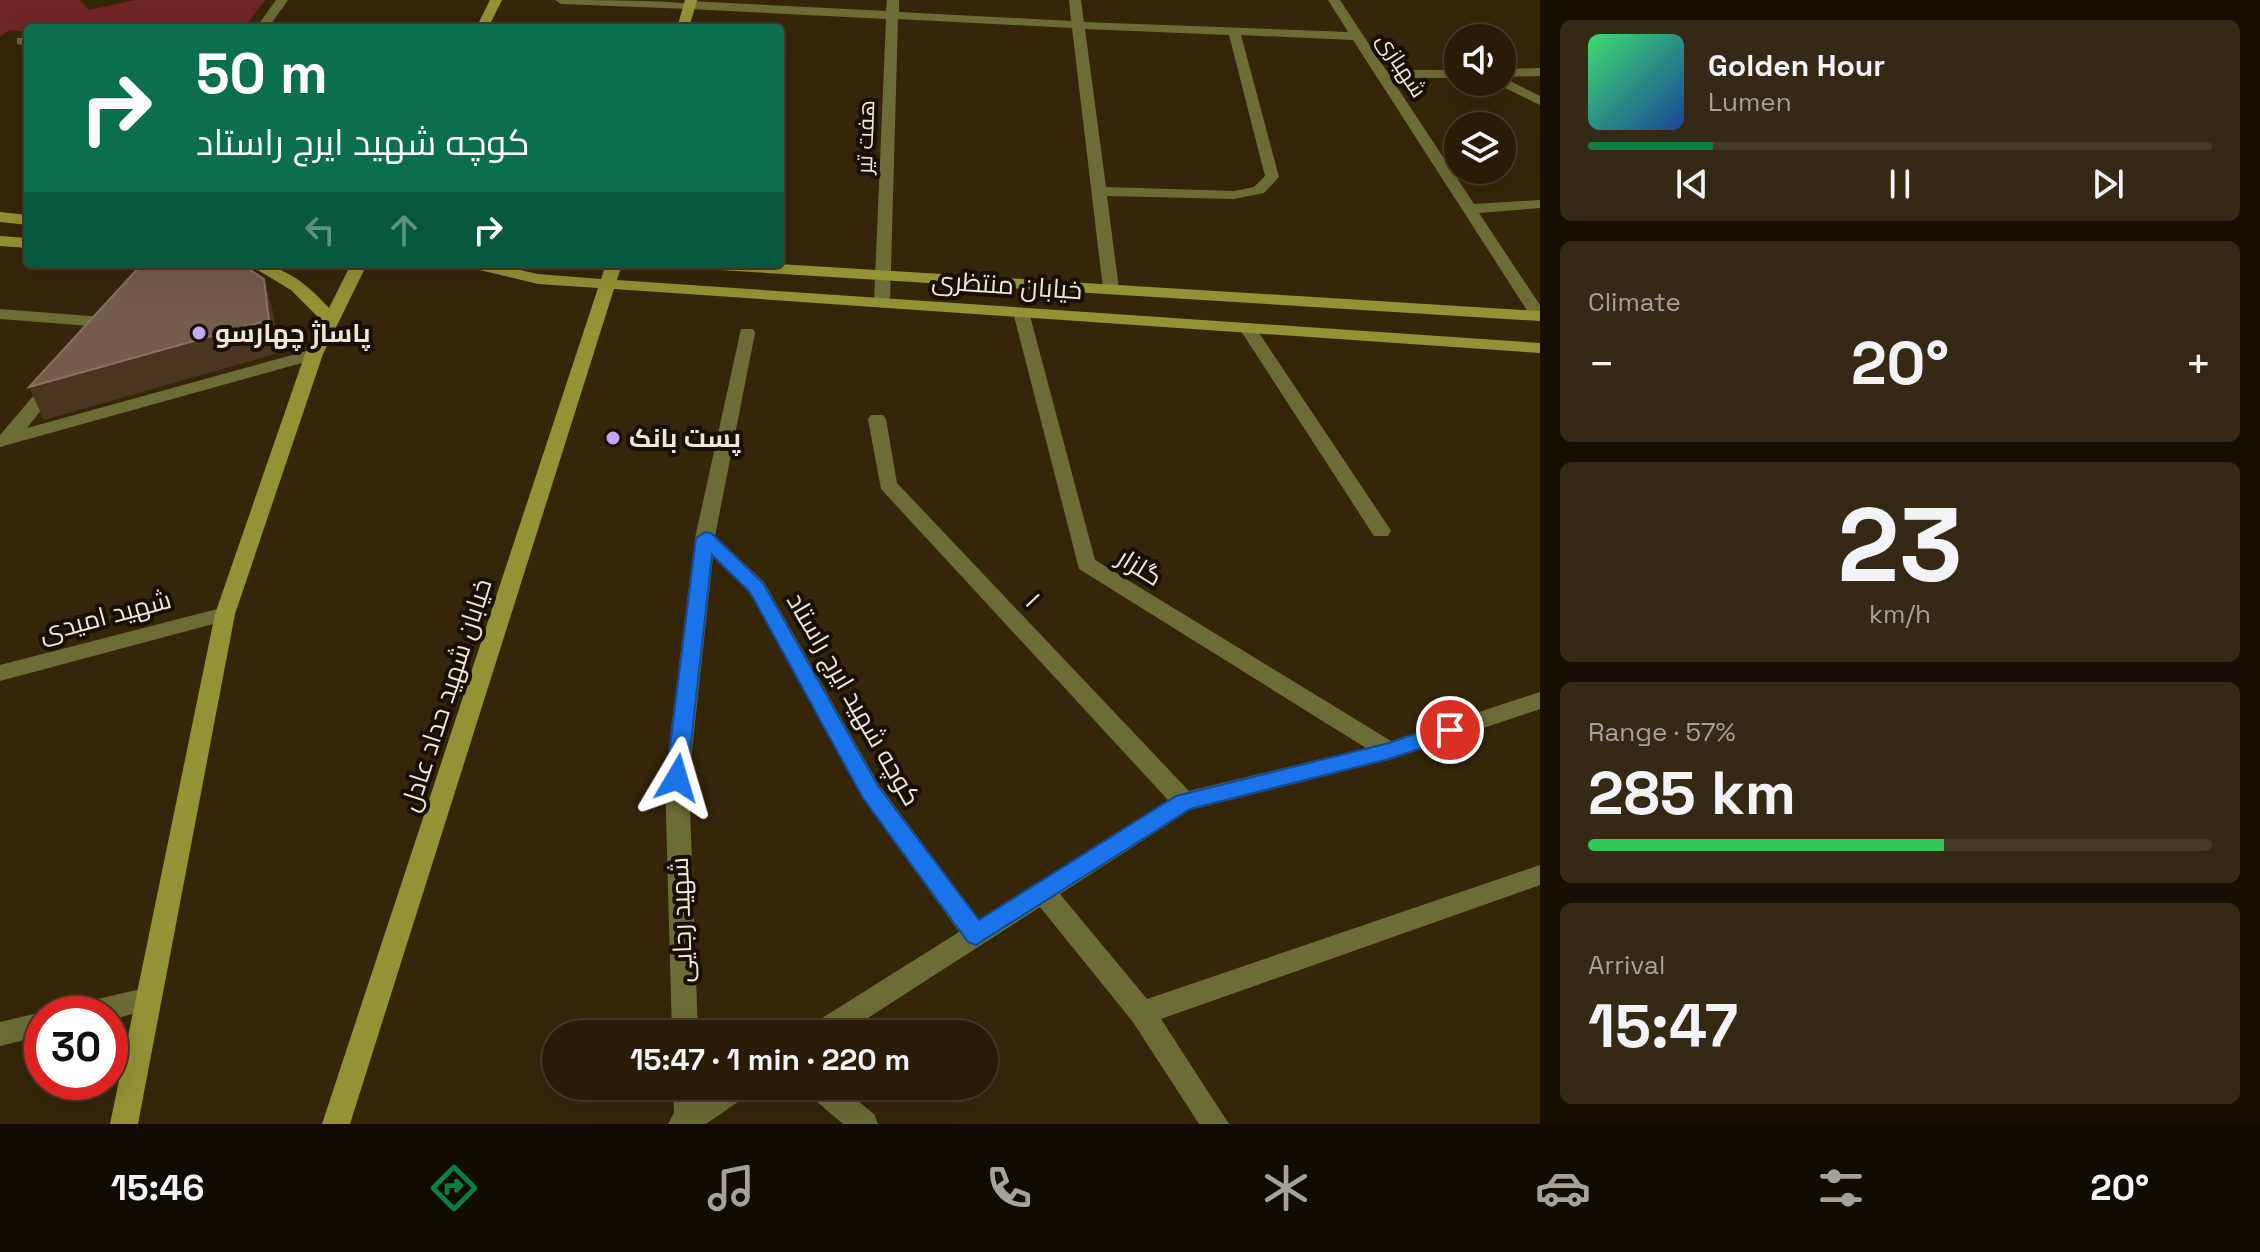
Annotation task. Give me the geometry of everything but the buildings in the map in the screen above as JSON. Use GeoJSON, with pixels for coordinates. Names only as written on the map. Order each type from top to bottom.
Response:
{"type":"FeatureCollection","features":[{"type":"Feature","properties":{"kind":"main road"},"geometry":{"type":"LineString","coordinates":[[484,24],[496,0]]}},
{"type":"Feature","properties":{"kind":"main road"},"geometry":{"type":"LineString","coordinates":[[684,24],[690,2]]}},
{"type":"Feature","properties":{"kind":"main road"},"geometry":{"type":"LineString","coordinates":[[0,217],[24,220]]}},
{"type":"Feature","properties":{"kind":"main road"},"geometry":{"type":"LineString","coordinates":[[0,241],[24,243]]}},
{"type":"Feature","properties":{"kind":"main road"},"geometry":{"type":"LineString","coordinates":[[265,268],[309,294],[329,319]]}},
{"type":"Feature","properties":{"kind":"main road"},"geometry":{"type":"LineString","coordinates":[[124,1124],[225,614],[314,354],[357,268]]}},
{"type":"Feature","properties":{"kind":"main road","name":"خیابان منتظری"},"geometry":{"type":"LineString","coordinates":[[490,268],[538,279],[611,274],[882,303],[1540,348]]}},
{"type":"Feature","properties":{"kind":"main road","name":"خیابان منتظری"},"geometry":{"type":"LineString","coordinates":[[767,268],[1539,316]]}},
{"type":"Feature","properties":{"kind":"main road","name":"خیابان شهید حداد عادل"},"geometry":{"type":"LineString","coordinates":[[336,1124],[611,274]]}},
{"type":"Feature","properties":{"kind":"street"},"geometry":{"type":"LineString","coordinates":[[265,24],[282,0]]}},
{"type":"Feature","properties":{"kind":"street"},"geometry":{"type":"LineString","coordinates":[[561,0],[690,2],[892,17],[1357,36]]}},
{"type":"Feature","properties":{"kind":"street","name":"هفت تیر"},"geometry":{"type":"LineString","coordinates":[[882,303],[893,0]]}},
{"type":"Feature","properties":{"kind":"street"},"geometry":{"type":"LineString","coordinates":[[1075,0],[1111,289]]}},
{"type":"Feature","properties":{"kind":"street","name":"شهبازی"},"geometry":{"type":"LineString","coordinates":[[1334,0],[1539,316]]}},
{"type":"Feature","properties":{"kind":"street"},"geometry":{"type":"LineString","coordinates":[[1099,191],[1234,195],[1259,190],[1272,177],[1234,31]]}},
{"type":"Feature","properties":{"kind":"street"},"geometry":{"type":"LineString","coordinates":[[1516,73],[1540,72]]}},
{"type":"Feature","properties":{"kind":"street"},"geometry":{"type":"LineString","coordinates":[[1382,74],[1444,74]]}},
{"type":"Feature","properties":{"kind":"street"},"geometry":{"type":"LineString","coordinates":[[1516,88],[1540,101]]}},
{"type":"Feature","properties":{"kind":"street"},"geometry":{"type":"LineString","coordinates":[[1469,209],[1540,204]]}},
{"type":"Feature","properties":{"kind":"street","name":"گلزار"},"geometry":{"type":"LineString","coordinates":[[1021,312],[1086,564],[1389,751]]}},
{"type":"Feature","properties":{"kind":"street"},"geometry":{"type":"LineString","coordinates":[[0,314],[103,322]]}},
{"type":"Feature","properties":{"kind":"street"},"geometry":{"type":"LineString","coordinates":[[1247,328],[1381,531]]}},
{"type":"Feature","properties":{"kind":"street","name":"شهید رجایی"},"geometry":{"type":"LineString","coordinates":[[685,1020],[677,778],[705,538],[747,333]]}},
{"type":"Feature","properties":{"kind":"street"},"geometry":{"type":"LineString","coordinates":[[4,440],[314,354]]}},
{"type":"Feature","properties":{"kind":"street"},"geometry":{"type":"LineString","coordinates":[[4,440],[65,369]]}},
{"type":"Feature","properties":{"kind":"street","name":"۱"},"geometry":{"type":"LineString","coordinates":[[877,419],[888,485],[1184,802]]}},
{"type":"Feature","properties":{"kind":"street","name":"کوچه شهید ایرج راستاد"},"geometry":{"type":"LineString","coordinates":[[705,538],[757,587],[871,792],[976,935]]}},
{"type":"Feature","properties":{"kind":"street","name":"شهید امیدی"},"geometry":{"type":"LineString","coordinates":[[0,673],[225,614]]}},
{"type":"Feature","properties":{"kind":"street"},"geometry":{"type":"LineString","coordinates":[[842,1020],[1184,802],[1389,751],[1540,700]]}},
{"type":"Feature","properties":{"kind":"street"},"geometry":{"type":"LineString","coordinates":[[1142,1013],[1540,875]]}},
{"type":"Feature","properties":{"kind":"street"},"geometry":{"type":"LineString","coordinates":[[1043,892],[1142,1013],[1215,1124]]}},
{"type":"Feature","properties":{"kind":"street"},"geometry":{"type":"LineString","coordinates":[[128,1004],[149,999]]}},
{"type":"Feature","properties":{"kind":"street"},"geometry":{"type":"LineString","coordinates":[[0,1034],[24,1028]]}},
{"type":"Feature","properties":{"kind":"street"},"geometry":{"type":"LineString","coordinates":[[686,1122],[687,1100]]}},
{"type":"Feature","properties":{"kind":"street"},"geometry":{"type":"LineString","coordinates":[[686,1122],[718,1100]]}},
{"type":"Feature","properties":{"kind":"street"},"geometry":{"type":"LineString","coordinates":[[836,1100],[864,1124]]}},
{"type":"Feature","properties":{"kind":"shaded area"},"geometry":{"type":"Polygon","coordinates":[[[0,0],[80,0],[89,10],[135,0],[265,0],[247,24],[24,24],[24,32],[10,30],[0,36],[0,0]]]}},
{"type":"Feature","properties":{"kind":"place","name":"پاساژ چهارسو"},"geometry":{"type":"Point","coordinates":[199,333]}},
{"type":"Feature","properties":{"kind":"place","name":"پست بانک"},"geometry":{"type":"Point","coordinates":[613,438]}},
{"type":"Feature","properties":{"kind":"route"},"geometry":{"type":"LineString","coordinates":[[677,778],[705,538],[757,587],[871,792],[976,935],[1184,802],[1389,751],[1450,730]]}}]}
